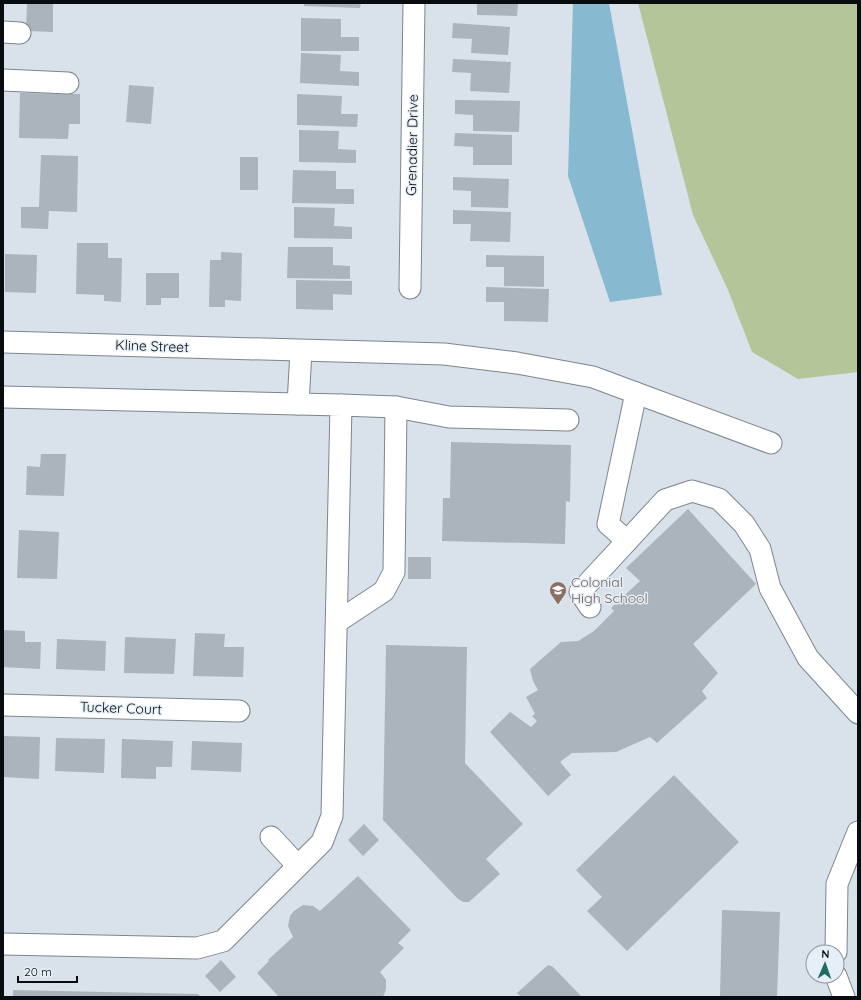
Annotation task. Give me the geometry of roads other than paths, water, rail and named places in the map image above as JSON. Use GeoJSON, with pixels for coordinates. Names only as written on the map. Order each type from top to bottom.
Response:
{"type":"FeatureCollection","features":[{"type":"Feature","properties":{"kind":"street","name":"Grenadier Drive"},"geometry":{"type":"LineString","coordinates":[[410,288],[414,3]]}},
{"type":"Feature","properties":{"kind":"street"},"geometry":{"type":"LineString","coordinates":[[3,80],[68,83]]}},
{"type":"Feature","properties":{"kind":"street","name":"Kline Street"},"geometry":{"type":"LineString","coordinates":[[3,342],[444,354],[517,363],[593,377],[771,443]]}},
{"type":"Feature","properties":{"kind":"street"},"geometry":{"type":"LineString","coordinates":[[298,404],[302,351]]}},
{"type":"Feature","properties":{"kind":"street"},"geometry":{"type":"LineString","coordinates":[[627,541],[608,524],[636,393]]}},
{"type":"Feature","properties":{"kind":"street"},"geometry":{"type":"LineString","coordinates":[[3,397],[396,406],[449,417],[568,420]]}},
{"type":"Feature","properties":{"kind":"street"},"geometry":{"type":"LineString","coordinates":[[8,945],[197,948],[223,941],[322,842],[332,816],[341,405]]}},
{"type":"Feature","properties":{"kind":"street"},"geometry":{"type":"LineString","coordinates":[[337,622],[384,591],[394,572],[396,406]]}},
{"type":"Feature","properties":{"kind":"street"},"geometry":{"type":"LineString","coordinates":[[590,607],[580,592],[666,500],[692,491],[719,499],[744,524],[760,549],[770,588],[808,658],[858,713]]}},
{"type":"Feature","properties":{"kind":"street","name":"Tucker Court"},"geometry":{"type":"LineString","coordinates":[[3,705],[239,711]]}},
{"type":"Feature","properties":{"kind":"street"},"geometry":{"type":"LineString","coordinates":[[836,944],[837,884],[858,832]]}},
{"type":"Feature","properties":{"kind":"street"},"geometry":{"type":"LineString","coordinates":[[271,837],[298,866]]}},
{"type":"Feature","properties":{"kind":"street"},"geometry":{"type":"LineString","coordinates":[[839,984],[844,997]]}},
{"type":"Feature","properties":{"kind":"water"},"geometry":{"type":"Polygon","coordinates":[[[573,3],[609,3],[662,295],[610,302],[568,176],[573,3]]]}},
{"type":"Feature","properties":{"kind":"place","name":"Colonial High School"},"geometry":{"type":"Point","coordinates":[558,605]}}]}
